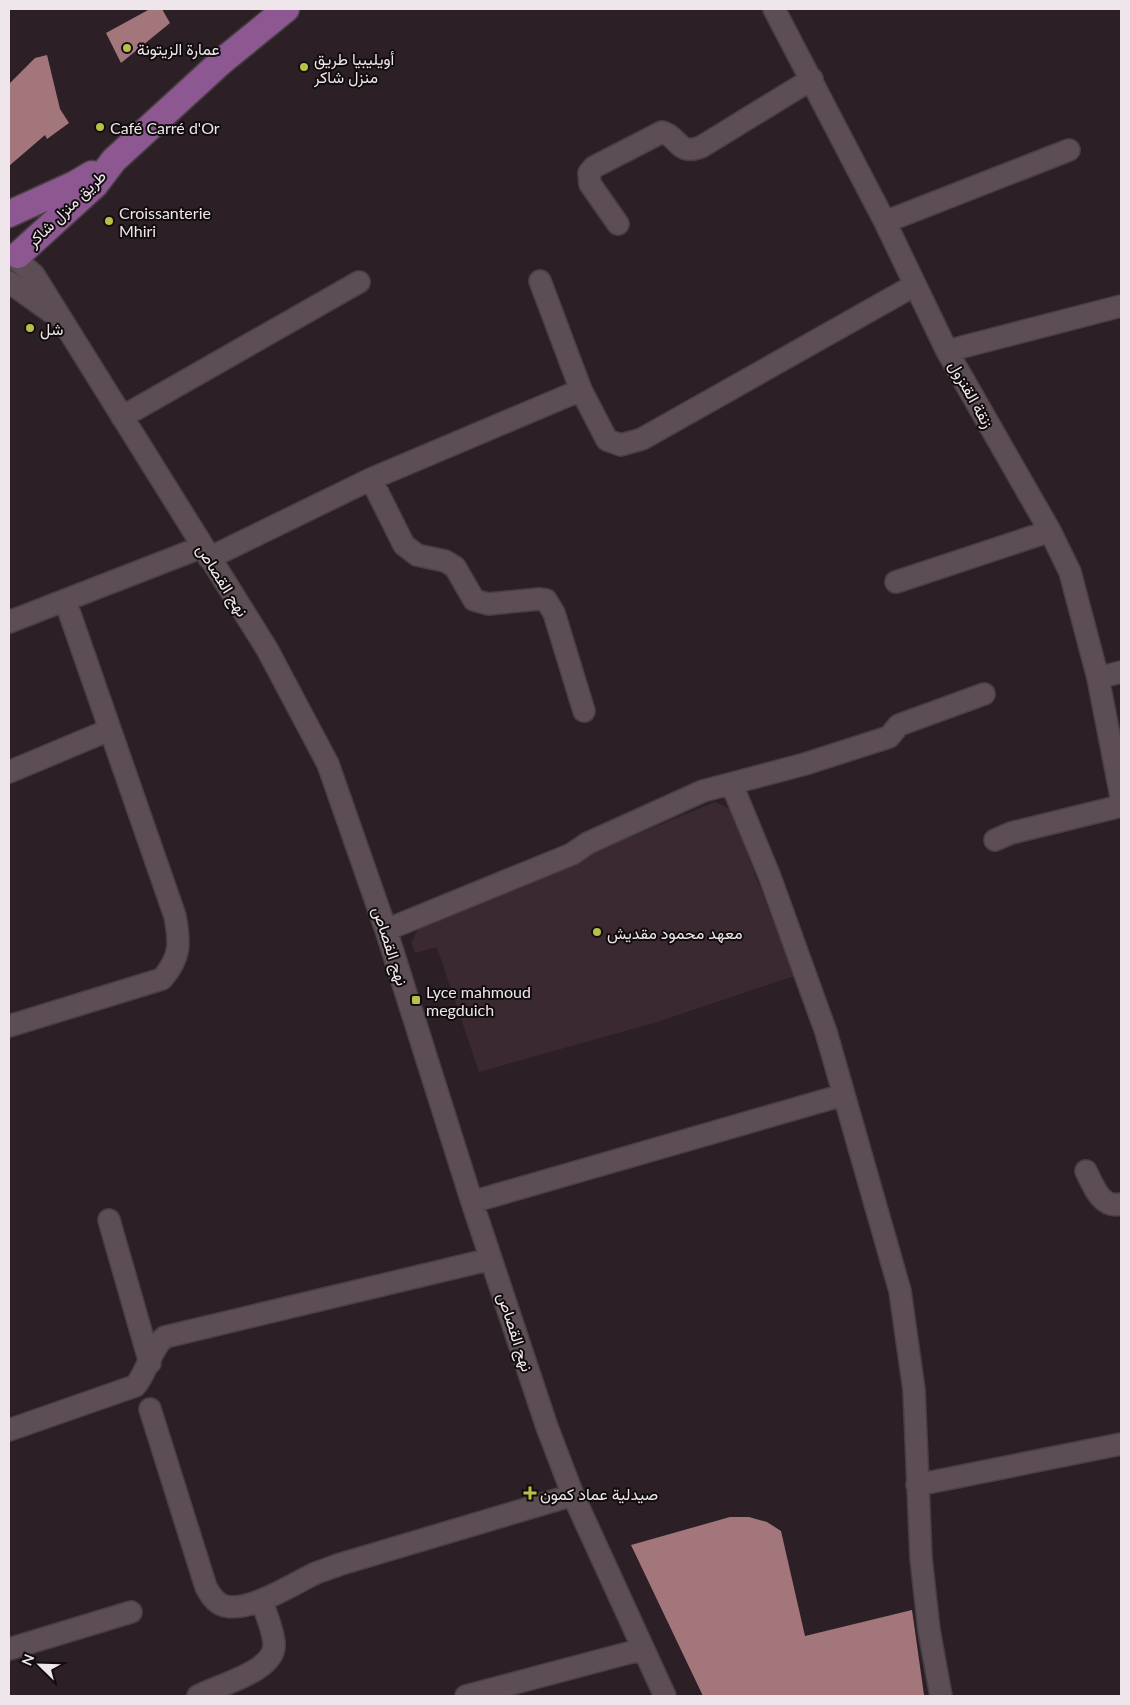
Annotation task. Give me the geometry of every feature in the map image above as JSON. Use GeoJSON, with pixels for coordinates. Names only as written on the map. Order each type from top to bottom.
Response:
{"type":"FeatureCollection","features":[{"type":"Feature","properties":{"kind":"main road","name":"طريق منزل شاكر"},"geometry":{"type":"LineString","coordinates":[[13,267],[95,185],[114,160],[221,62],[286,9]]}},
{"type":"Feature","properties":{"kind":"main road","name":"طريق منزل شاكر"},"geometry":{"type":"LineString","coordinates":[[9,214],[75,184],[114,160]]}},
{"type":"Feature","properties":{"kind":"main road"},"geometry":{"type":"LineString","coordinates":[[9,226],[17,237],[13,267]]}},
{"type":"Feature","properties":{"kind":"street","name":"زنقة القنزول"},"geometry":{"type":"LineString","coordinates":[[774,9],[885,222],[947,351],[1050,530],[1070,572],[1098,678],[1121,796]]}},
{"type":"Feature","properties":{"kind":"street"},"geometry":{"type":"LineString","coordinates":[[618,224],[590,184],[589,173],[594,167],[662,132],[667,133],[682,148],[695,149],[701,147],[812,79]]}},
{"type":"Feature","properties":{"kind":"street"},"geometry":{"type":"LineString","coordinates":[[885,222],[1069,150]]}},
{"type":"Feature","properties":{"kind":"street","name":"نهج القصاص"},"geometry":{"type":"LineString","coordinates":[[13,267],[34,275],[267,649],[328,764],[386,930],[472,1202],[547,1427],[573,1495],[665,1696]]}},
{"type":"Feature","properties":{"kind":"street"},"geometry":{"type":"LineString","coordinates":[[540,281],[581,390],[607,440],[613,444],[628,445],[915,285]]}},
{"type":"Feature","properties":{"kind":"street"},"geometry":{"type":"LineString","coordinates":[[122,417],[359,282]]}},
{"type":"Feature","properties":{"kind":"street"},"geometry":{"type":"LineString","coordinates":[[947,351],[1121,306]]}},
{"type":"Feature","properties":{"kind":"street"},"geometry":{"type":"LineString","coordinates":[[9,622],[65,600],[206,553],[371,479],[581,390]]}},
{"type":"Feature","properties":{"kind":"street"},"geometry":{"type":"LineString","coordinates":[[371,479],[404,545],[417,555],[445,562],[455,567],[474,600],[488,604],[546,600],[554,613],[584,711]]}},
{"type":"Feature","properties":{"kind":"street"},"geometry":{"type":"LineString","coordinates":[[896,582],[1050,530]]}},
{"type":"Feature","properties":{"kind":"street"},"geometry":{"type":"LineString","coordinates":[[9,1026],[162,979],[172,967],[177,957],[179,938],[175,916],[65,600]]}},
{"type":"Feature","properties":{"kind":"street"},"geometry":{"type":"LineString","coordinates":[[1098,678],[1121,672]]}},
{"type":"Feature","properties":{"kind":"street"},"geometry":{"type":"LineString","coordinates":[[386,930],[572,854],[588,843],[703,791],[732,785],[889,737],[899,725],[984,694]]}},
{"type":"Feature","properties":{"kind":"street"},"geometry":{"type":"LineString","coordinates":[[9,772],[109,730]]}},
{"type":"Feature","properties":{"kind":"street"},"geometry":{"type":"LineString","coordinates":[[732,785],[770,877],[823,1023],[900,1291],[914,1390],[921,1558],[929,1630],[942,1696]]}},
{"type":"Feature","properties":{"kind":"street"},"geometry":{"type":"LineString","coordinates":[[995,840],[1011,834],[1121,806]]}},
{"type":"Feature","properties":{"kind":"street"},"geometry":{"type":"LineString","coordinates":[[472,1202],[843,1095]]}},
{"type":"Feature","properties":{"kind":"street"},"geometry":{"type":"LineString","coordinates":[[1086,1171],[1100,1197],[1107,1202],[1121,1204]]}},
{"type":"Feature","properties":{"kind":"street"},"geometry":{"type":"LineString","coordinates":[[109,1220],[150,1363]]}},
{"type":"Feature","properties":{"kind":"street"},"geometry":{"type":"LineString","coordinates":[[9,1430],[127,1390],[141,1381],[165,1337],[491,1259]]}},
{"type":"Feature","properties":{"kind":"street"},"geometry":{"type":"LineString","coordinates":[[150,1408],[206,1587],[212,1598],[221,1605],[231,1607],[262,1601],[316,1573],[342,1564],[573,1495]]}},
{"type":"Feature","properties":{"kind":"street"},"geometry":{"type":"LineString","coordinates":[[917,1486],[1121,1444]]}},
{"type":"Feature","properties":{"kind":"street"},"geometry":{"type":"LineString","coordinates":[[198,1696],[261,1667],[271,1658],[274,1643],[262,1601]]}},
{"type":"Feature","properties":{"kind":"street"},"geometry":{"type":"LineString","coordinates":[[9,1649],[131,1612]]}},
{"type":"Feature","properties":{"kind":"street"},"geometry":{"type":"LineString","coordinates":[[466,1696],[643,1648]]}},
{"type":"Feature","properties":{"kind":"shaded area","name":"معهد محمود مقديش"},"geometry":{"type":"Polygon","coordinates":[[[715,802],[730,809],[794,976],[657,1022],[479,1072],[437,947],[415,953],[411,942],[422,923],[715,802]]]}},
{"type":"Feature","properties":{"kind":"building","name":"عمارة الزيتونة"},"geometry":{"type":"Polygon","coordinates":[[[150,9],[162,9],[170,23],[121,63],[106,33],[150,9]]]}},
{"type":"Feature","properties":{"kind":"building"},"geometry":{"type":"Polygon","coordinates":[[[47,55],[60,109],[69,123],[47,139],[45,135],[9,166],[9,84],[35,58],[47,55]]]}},
{"type":"Feature","properties":{"kind":"building"},"geometry":{"type":"Polygon","coordinates":[[[730,1517],[749,1517],[767,1522],[781,1531],[805,1636],[912,1610],[924,1695],[703,1696],[631,1545],[730,1517]]]}},
{"type":"Feature","properties":{"kind":"place","name":"عمارة الزيتونة"},"geometry":{"type":"Point","coordinates":[127,48]}},
{"type":"Feature","properties":{"kind":"place","name":"أويليبيا طريق منزل شاكر"},"geometry":{"type":"Point","coordinates":[304,67]}},
{"type":"Feature","properties":{"kind":"place","name":"Café Carré d'Or"},"geometry":{"type":"Point","coordinates":[100,127]}},
{"type":"Feature","properties":{"kind":"place","name":"Croissanterie Mhiri"},"geometry":{"type":"Point","coordinates":[109,221]}},
{"type":"Feature","properties":{"kind":"place","name":"شل"},"geometry":{"type":"Point","coordinates":[30,328]}},
{"type":"Feature","properties":{"kind":"place","name":"معهد محمود مقديش"},"geometry":{"type":"Point","coordinates":[597,932]}},
{"type":"Feature","properties":{"kind":"place","name":"Lyce mahmoud megduich"},"geometry":{"type":"Point","coordinates":[416,1000]}},
{"type":"Feature","properties":{"kind":"place","name":"صيدلية عماد كمون"},"geometry":{"type":"Point","coordinates":[530,1493]}}]}
